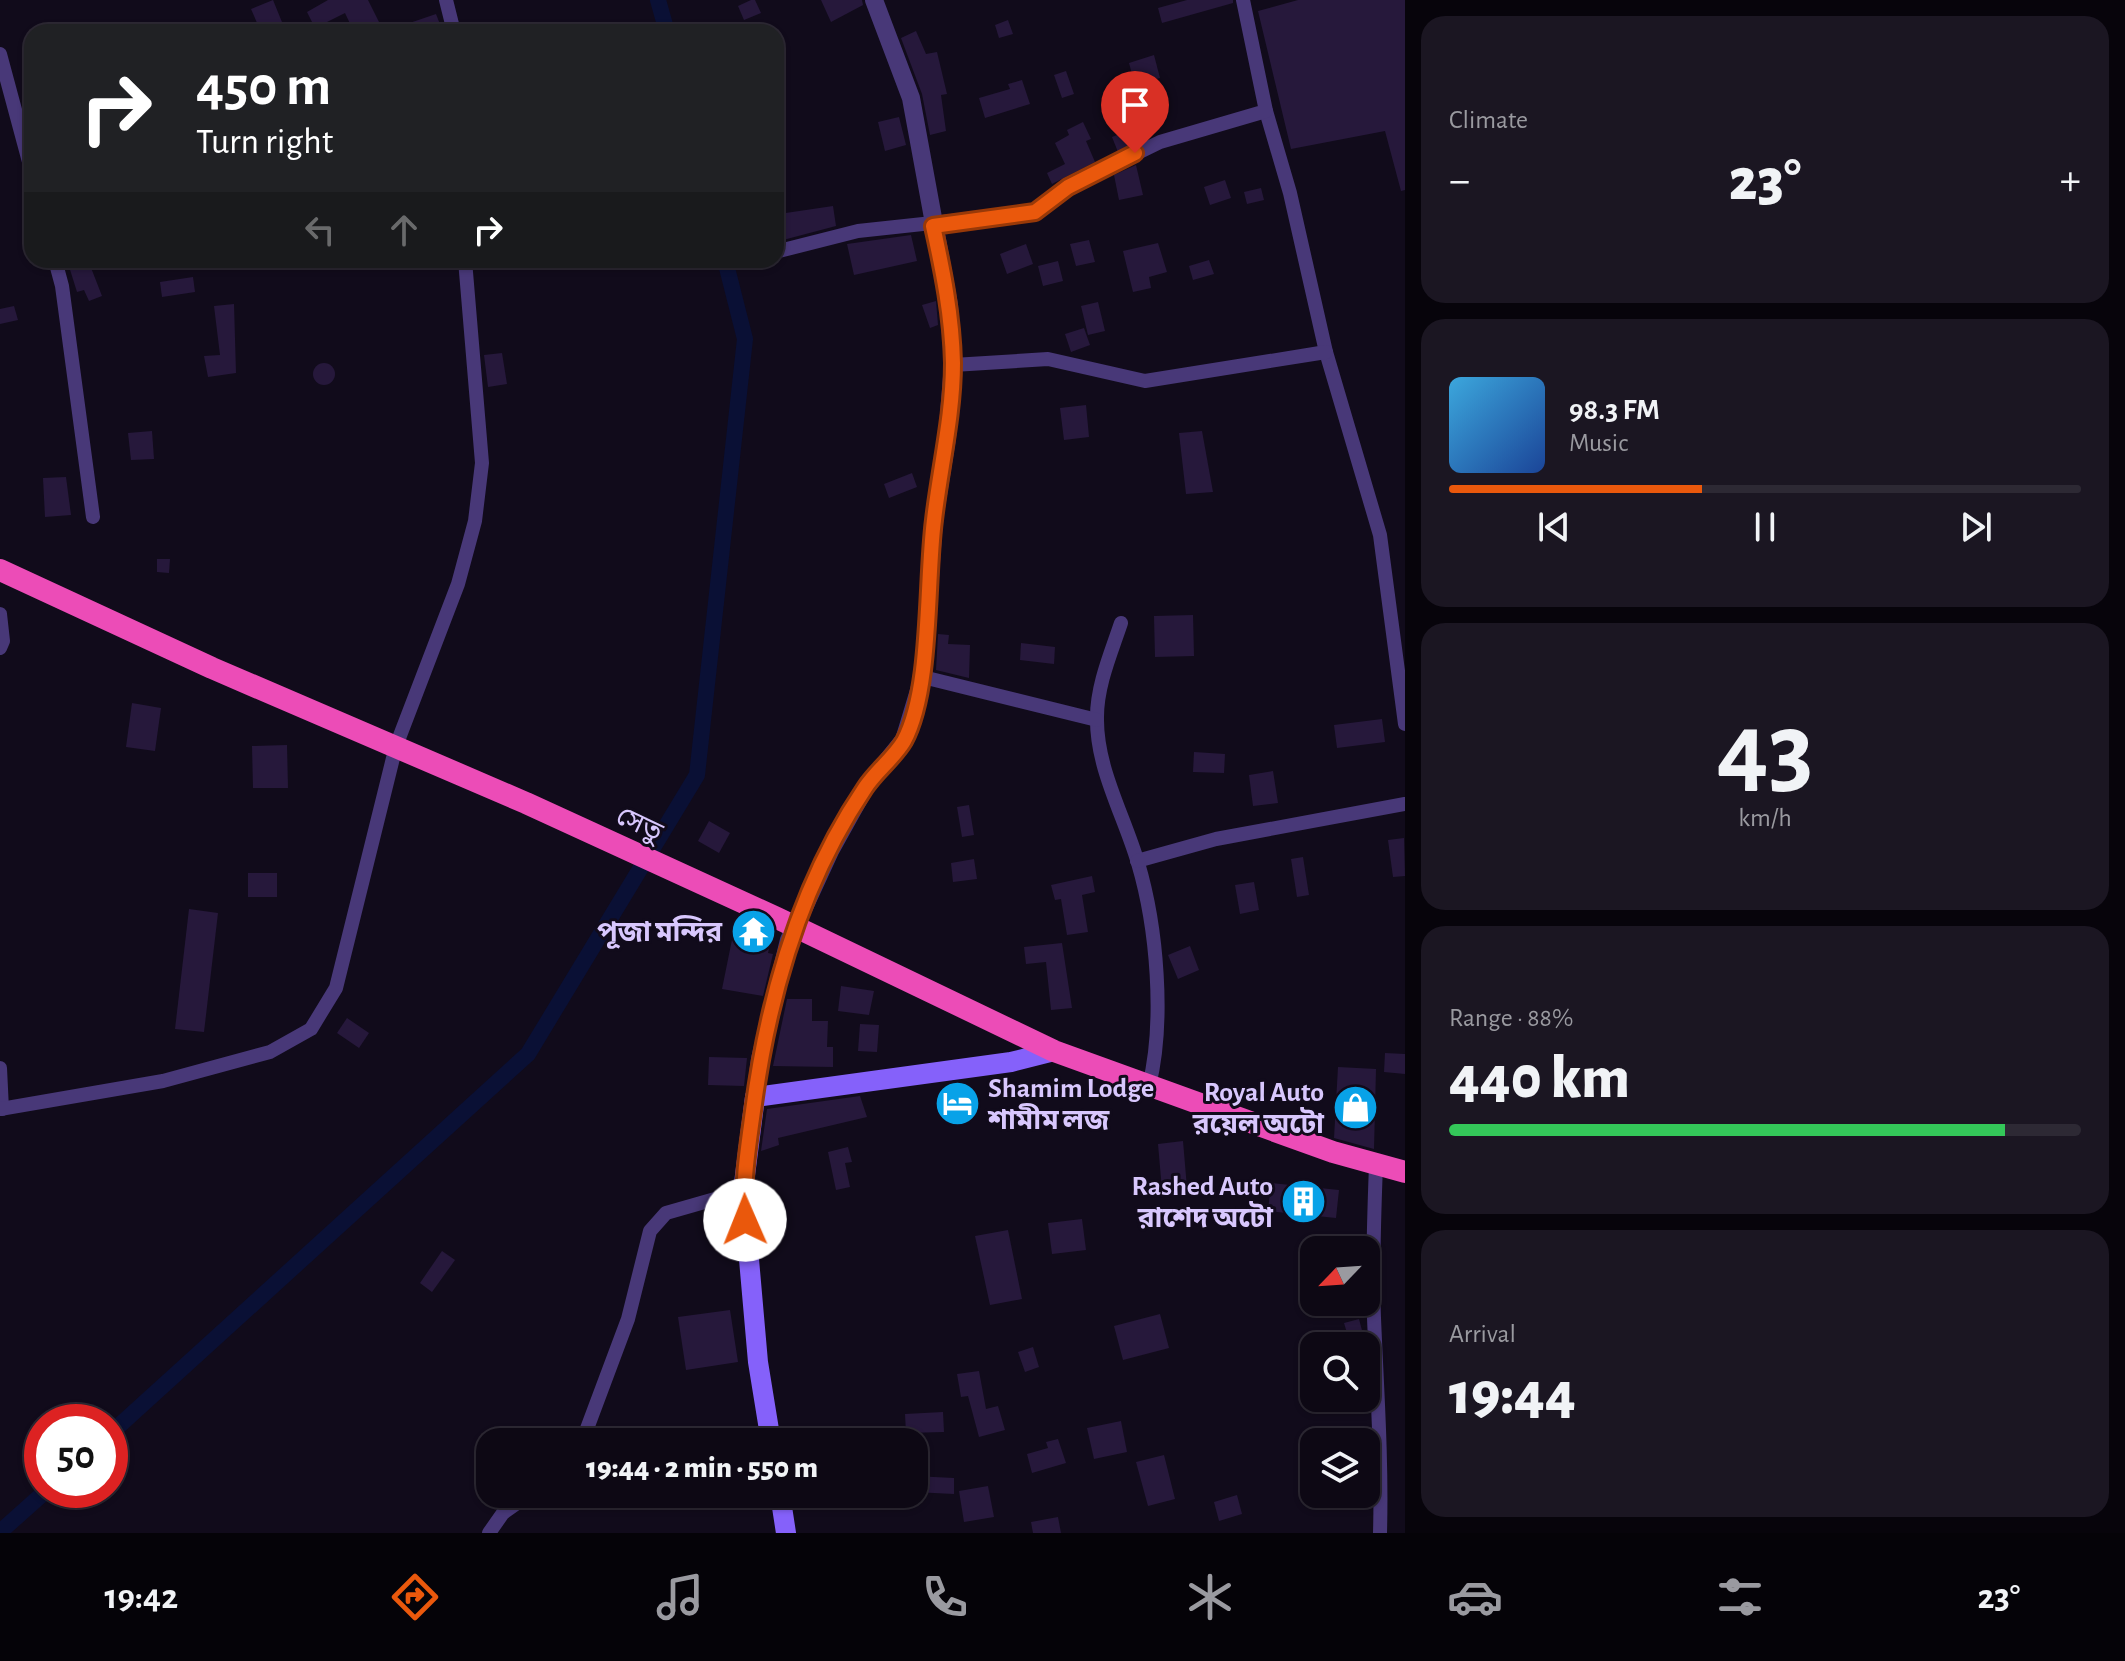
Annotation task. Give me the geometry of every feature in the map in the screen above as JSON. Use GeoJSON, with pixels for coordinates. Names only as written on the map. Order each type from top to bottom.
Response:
{"type":"FeatureCollection","features":[{"type":"Feature","properties":{"kind":"highway","name":"সেতু"},"geometry":{"type":"LineString","coordinates":[[0,574],[526,803],[782,920],[1054,1051],[1376,1165],[1405,1172]]}},
{"type":"Feature","properties":{"kind":"main road"},"geometry":{"type":"LineString","coordinates":[[769,1428],[758,1362],[743,1191],[755,1097],[1011,1062],[1054,1051]]}},
{"type":"Feature","properties":{"kind":"main road"},"geometry":{"type":"LineString","coordinates":[[782,1508],[786,1533]]}},
{"type":"Feature","properties":{"kind":"street"},"geometry":{"type":"LineString","coordinates":[[446,0],[452,24]]}},
{"type":"Feature","properties":{"kind":"street"},"geometry":{"type":"LineString","coordinates":[[755,1097],[760,1059],[789,940],[830,851],[865,788],[904,740],[923,677],[932,533],[947,438],[953,365],[949,305],[911,98],[874,0]]}},
{"type":"Feature","properties":{"kind":"street"},"geometry":{"type":"LineString","coordinates":[[1243,0],[1266,111],[1290,193],[1326,352],[1380,535],[1405,724]]}},
{"type":"Feature","properties":{"kind":"street"},"geometry":{"type":"LineString","coordinates":[[0,54],[24,143]]}},
{"type":"Feature","properties":{"kind":"street"},"geometry":{"type":"LineString","coordinates":[[784,250],[858,231],[933,226],[1035,212],[1068,187],[1160,142],[1266,111]]}},
{"type":"Feature","properties":{"kind":"street"},"geometry":{"type":"LineString","coordinates":[[57,268],[93,517]]}},
{"type":"Feature","properties":{"kind":"street"},"geometry":{"type":"LineString","coordinates":[[0,1068],[1,1109],[163,1081],[270,1052],[311,1029],[336,988],[396,746],[458,584],[475,521],[482,463],[466,268]]}},
{"type":"Feature","properties":{"kind":"street"},"geometry":{"type":"LineString","coordinates":[[953,365],[1048,359],[1145,381],[1326,352]]}},
{"type":"Feature","properties":{"kind":"street"},"geometry":{"type":"LineString","coordinates":[[0,614],[3,641],[0,648]]}},
{"type":"Feature","properties":{"kind":"street"},"geometry":{"type":"LineString","coordinates":[[1121,623],[1099,692],[1097,720],[1113,797],[1137,861],[1150,912],[1157,1021],[1149,1086]]}},
{"type":"Feature","properties":{"kind":"street"},"geometry":{"type":"LineString","coordinates":[[923,677],[1097,720]]}},
{"type":"Feature","properties":{"kind":"street"},"geometry":{"type":"LineString","coordinates":[[1137,861],[1216,839],[1405,804]]}},
{"type":"Feature","properties":{"kind":"street"},"geometry":{"type":"LineString","coordinates":[[1376,1165],[1374,1318],[1381,1430],[1380,1533]]}},
{"type":"Feature","properties":{"kind":"street"},"geometry":{"type":"LineString","coordinates":[[587,1428],[628,1319],[650,1231],[666,1213],[743,1191]]}},
{"type":"Feature","properties":{"kind":"street"},"geometry":{"type":"LineString","coordinates":[[489,1533],[510,1508]]}},
{"type":"Feature","properties":{"kind":"building"},"geometry":{"type":"Polygon","coordinates":[[[273,0],[283,24],[258,24],[251,9],[273,0]]]}},
{"type":"Feature","properties":{"kind":"building"},"geometry":{"type":"Polygon","coordinates":[[[328,0],[368,0],[380,24],[350,24],[345,13],[323,24],[313,24],[307,12],[328,0]]]}},
{"type":"Feature","properties":{"kind":"building"},"geometry":{"type":"Polygon","coordinates":[[[755,0],[761,13],[744,20],[738,6],[755,0]]]}},
{"type":"Feature","properties":{"kind":"building"},"geometry":{"type":"Polygon","coordinates":[[[821,0],[862,0],[863,5],[831,22],[821,0]]]}},
{"type":"Feature","properties":{"kind":"building"},"geometry":{"type":"Polygon","coordinates":[[[1187,0],[1233,0],[1233,3],[1162,23],[1158,8],[1187,0]]]}},
{"type":"Feature","properties":{"kind":"building"},"geometry":{"type":"Polygon","coordinates":[[[1298,0],[1405,0],[1405,190],[1401,191],[1385,131],[1291,149],[1258,11],[1298,0]]]}},
{"type":"Feature","properties":{"kind":"building"},"geometry":{"type":"Polygon","coordinates":[[[436,14],[440,24],[407,24],[436,14]]]}},
{"type":"Feature","properties":{"kind":"building"},"geometry":{"type":"Polygon","coordinates":[[[1008,20],[1013,34],[999,38],[995,25],[1008,20]]]}},
{"type":"Feature","properties":{"kind":"building"},"geometry":{"type":"Polygon","coordinates":[[[916,31],[926,54],[937,52],[947,94],[941,95],[946,131],[930,135],[922,94],[901,38],[916,31]]]}},
{"type":"Feature","properties":{"kind":"building"},"geometry":{"type":"Polygon","coordinates":[[[1154,55],[1160,78],[1135,85],[1129,63],[1154,55]]]}},
{"type":"Feature","properties":{"kind":"building"},"geometry":{"type":"Polygon","coordinates":[[[1066,71],[1074,94],[1062,98],[1054,75],[1066,71]]]}},
{"type":"Feature","properties":{"kind":"building"},"geometry":{"type":"Polygon","coordinates":[[[1022,80],[1030,104],[985,118],[979,98],[1010,89],[1008,84],[1022,80]]]}},
{"type":"Feature","properties":{"kind":"building"},"geometry":{"type":"Polygon","coordinates":[[[899,117],[906,145],[885,151],[878,122],[899,117]]]}},
{"type":"Feature","properties":{"kind":"building"},"geometry":{"type":"Polygon","coordinates":[[[1083,122],[1091,139],[1086,141],[1095,162],[1052,184],[1047,173],[1065,164],[1055,143],[1069,135],[1067,130],[1083,122]]]}},
{"type":"Feature","properties":{"kind":"building"},"geometry":{"type":"Polygon","coordinates":[[[1130,130],[1135,143],[1118,152],[1112,137],[1130,130]]]}},
{"type":"Feature","properties":{"kind":"building"},"geometry":{"type":"Polygon","coordinates":[[[1136,165],[1143,195],[1119,200],[1114,175],[1136,165]]]}},
{"type":"Feature","properties":{"kind":"building"},"geometry":{"type":"Polygon","coordinates":[[[1225,180],[1231,198],[1210,205],[1204,187],[1225,180]]]}},
{"type":"Feature","properties":{"kind":"building"},"geometry":{"type":"Polygon","coordinates":[[[1261,188],[1264,200],[1247,204],[1244,192],[1261,188]]]}},
{"type":"Feature","properties":{"kind":"building"},"geometry":{"type":"Polygon","coordinates":[[[833,206],[836,226],[784,240],[784,213],[833,206]]]}},
{"type":"Feature","properties":{"kind":"building"},"geometry":{"type":"Polygon","coordinates":[[[911,235],[917,261],[854,275],[847,244],[911,235]]]}},
{"type":"Feature","properties":{"kind":"building"},"geometry":{"type":"Polygon","coordinates":[[[1089,240],[1095,262],[1076,266],[1070,244],[1089,240]]]}},
{"type":"Feature","properties":{"kind":"building"},"geometry":{"type":"Polygon","coordinates":[[[1158,243],[1167,272],[1149,277],[1151,288],[1133,292],[1123,251],[1158,243]]]}},
{"type":"Feature","properties":{"kind":"building"},"geometry":{"type":"Polygon","coordinates":[[[1026,244],[1033,264],[1007,274],[1000,254],[1026,244]]]}},
{"type":"Feature","properties":{"kind":"building"},"geometry":{"type":"Polygon","coordinates":[[[1209,260],[1214,274],[1193,280],[1189,266],[1209,260]]]}},
{"type":"Feature","properties":{"kind":"building"},"geometry":{"type":"Polygon","coordinates":[[[1058,261],[1063,281],[1043,286],[1038,266],[1058,261]]]}},
{"type":"Feature","properties":{"kind":"building"},"geometry":{"type":"Polygon","coordinates":[[[70,268],[91,268],[102,296],[89,301],[84,290],[77,292],[70,268]]]}},
{"type":"Feature","properties":{"kind":"building"},"geometry":{"type":"Polygon","coordinates":[[[193,277],[195,292],[162,297],[160,282],[193,277]]]}},
{"type":"Feature","properties":{"kind":"building"},"geometry":{"type":"Polygon","coordinates":[[[936,301],[938,325],[930,328],[922,305],[936,301]]]}},
{"type":"Feature","properties":{"kind":"building"},"geometry":{"type":"Polygon","coordinates":[[[1098,302],[1105,331],[1088,335],[1081,306],[1098,302]]]}},
{"type":"Feature","properties":{"kind":"building"},"geometry":{"type":"Polygon","coordinates":[[[234,304],[236,373],[208,377],[204,356],[220,355],[214,306],[234,304]]]}},
{"type":"Feature","properties":{"kind":"building"},"geometry":{"type":"Polygon","coordinates":[[[14,306],[18,320],[0,324],[0,309],[14,306]]]}},
{"type":"Feature","properties":{"kind":"building"},"geometry":{"type":"Polygon","coordinates":[[[1084,328],[1090,345],[1071,352],[1065,334],[1084,328]]]}},
{"type":"Feature","properties":{"kind":"building"},"geometry":{"type":"Polygon","coordinates":[[[502,353],[507,384],[488,387],[484,355],[502,353]]]}},
{"type":"Feature","properties":{"kind":"building"},"geometry":{"type":"Polygon","coordinates":[[[324,363],[332,366],[335,374],[332,382],[324,385],[316,382],[313,374],[316,366],[324,363]]]}},
{"type":"Feature","properties":{"kind":"building"},"geometry":{"type":"Polygon","coordinates":[[[1086,405],[1089,437],[1064,440],[1060,408],[1086,405]]]}},
{"type":"Feature","properties":{"kind":"building"},"geometry":{"type":"Polygon","coordinates":[[[152,431],[154,459],[131,460],[128,433],[152,431]]]}},
{"type":"Feature","properties":{"kind":"building"},"geometry":{"type":"Polygon","coordinates":[[[1202,431],[1213,492],[1186,494],[1179,433],[1202,431]]]}},
{"type":"Feature","properties":{"kind":"building"},"geometry":{"type":"Polygon","coordinates":[[[912,473],[917,487],[889,498],[884,484],[912,473]]]}},
{"type":"Feature","properties":{"kind":"building"},"geometry":{"type":"Polygon","coordinates":[[[66,477],[71,515],[45,517],[43,478],[66,477]]]}},
{"type":"Feature","properties":{"kind":"building"},"geometry":{"type":"Polygon","coordinates":[[[157,559],[170,559],[169,573],[157,572],[157,559]]]}},
{"type":"Feature","properties":{"kind":"building"},"geometry":{"type":"Polygon","coordinates":[[[1193,615],[1194,656],[1155,657],[1154,616],[1193,615]]]}},
{"type":"Feature","properties":{"kind":"building"},"geometry":{"type":"Polygon","coordinates":[[[938,634],[949,635],[948,644],[970,645],[969,678],[936,670],[938,634]]]}},
{"type":"Feature","properties":{"kind":"building"},"geometry":{"type":"Polygon","coordinates":[[[1021,643],[1055,647],[1054,664],[1020,660],[1021,643]]]}},
{"type":"Feature","properties":{"kind":"building"},"geometry":{"type":"Polygon","coordinates":[[[132,703],[161,708],[155,751],[126,747],[132,703]]]}},
{"type":"Feature","properties":{"kind":"building"},"geometry":{"type":"Polygon","coordinates":[[[1382,719],[1385,742],[1337,748],[1334,725],[1382,719]]]}},
{"type":"Feature","properties":{"kind":"building"},"geometry":{"type":"Polygon","coordinates":[[[287,745],[288,788],[253,788],[252,746],[287,745]]]}},
{"type":"Feature","properties":{"kind":"building"},"geometry":{"type":"Polygon","coordinates":[[[1194,752],[1225,754],[1224,773],[1193,772],[1194,752]]]}},
{"type":"Feature","properties":{"kind":"building"},"geometry":{"type":"Polygon","coordinates":[[[1273,771],[1278,803],[1253,806],[1249,775],[1273,771]]]}},
{"type":"Feature","properties":{"kind":"building"},"geometry":{"type":"Polygon","coordinates":[[[969,805],[974,835],[962,837],[957,807],[969,805]]]}},
{"type":"Feature","properties":{"kind":"building"},"geometry":{"type":"Polygon","coordinates":[[[709,821],[730,833],[719,853],[698,841],[709,821]]]}},
{"type":"Feature","properties":{"kind":"building"},"geometry":{"type":"Polygon","coordinates":[[[1404,838],[1405,876],[1393,877],[1388,840],[1404,838]]]}},
{"type":"Feature","properties":{"kind":"building"},"geometry":{"type":"Polygon","coordinates":[[[1303,857],[1309,895],[1297,897],[1291,859],[1303,857]]]}},
{"type":"Feature","properties":{"kind":"building"},"geometry":{"type":"Polygon","coordinates":[[[974,859],[977,879],[953,882],[951,863],[974,859]]]}},
{"type":"Feature","properties":{"kind":"building"},"geometry":{"type":"Polygon","coordinates":[[[248,873],[277,873],[277,897],[248,897],[248,873]]]}},
{"type":"Feature","properties":{"kind":"building"},"geometry":{"type":"Polygon","coordinates":[[[1092,876],[1095,892],[1082,895],[1088,932],[1067,935],[1061,899],[1055,900],[1051,885],[1092,876]]]}},
{"type":"Feature","properties":{"kind":"building"},"geometry":{"type":"Polygon","coordinates":[[[1254,882],[1259,910],[1240,914],[1235,885],[1254,882]]]}},
{"type":"Feature","properties":{"kind":"building"},"geometry":{"type":"Polygon","coordinates":[[[189,909],[218,913],[204,1032],[175,1029],[189,909]]]}},
{"type":"Feature","properties":{"kind":"building"},"geometry":{"type":"Polygon","coordinates":[[[737,915],[773,931],[768,953],[773,954],[763,996],[722,989],[737,915]]]}},
{"type":"Feature","properties":{"kind":"building"},"geometry":{"type":"Polygon","coordinates":[[[1062,943],[1072,1008],[1051,1010],[1046,962],[1026,964],[1024,947],[1062,943]]]}},
{"type":"Feature","properties":{"kind":"building"},"geometry":{"type":"Polygon","coordinates":[[[1190,946],[1199,970],[1178,979],[1168,955],[1190,946]]]}},
{"type":"Feature","properties":{"kind":"building"},"geometry":{"type":"Polygon","coordinates":[[[841,986],[874,991],[869,1015],[838,1011],[841,986]]]}},
{"type":"Feature","properties":{"kind":"building"},"geometry":{"type":"Polygon","coordinates":[[[787,999],[812,999],[812,1021],[828,1021],[827,1047],[833,1047],[833,1067],[773,1066],[787,999]]]}},
{"type":"Feature","properties":{"kind":"building"},"geometry":{"type":"Polygon","coordinates":[[[347,1018],[369,1033],[359,1048],[337,1033],[347,1018]]]}},
{"type":"Feature","properties":{"kind":"building"},"geometry":{"type":"Polygon","coordinates":[[[860,1024],[879,1025],[877,1052],[858,1051],[860,1024]]]}},
{"type":"Feature","properties":{"kind":"building"},"geometry":{"type":"Polygon","coordinates":[[[1385,1053],[1405,1054],[1405,1074],[1384,1072],[1385,1053]]]}},
{"type":"Feature","properties":{"kind":"building"},"geometry":{"type":"Polygon","coordinates":[[[709,1057],[747,1058],[744,1086],[708,1085],[709,1057]]]}},
{"type":"Feature","properties":{"kind":"building","name":"Royal Auto রয়েল অটো"},"geometry":{"type":"Polygon","coordinates":[[[1338,1067],[1376,1069],[1374,1149],[1334,1138],[1338,1067]]]}},
{"type":"Feature","properties":{"kind":"building","name":"Shamim Lodge শামীম লজ"},"geometry":{"type":"Polygon","coordinates":[[[965,1087],[973,1112],[950,1119],[942,1094],[965,1087]]]}},
{"type":"Feature","properties":{"kind":"building"},"geometry":{"type":"Polygon","coordinates":[[[860,1096],[867,1117],[778,1138],[779,1145],[761,1151],[767,1109],[860,1096]]]}},
{"type":"Feature","properties":{"kind":"building"},"geometry":{"type":"Polygon","coordinates":[[[1183,1141],[1187,1188],[1162,1190],[1158,1144],[1183,1141]]]}},
{"type":"Feature","properties":{"kind":"building"},"geometry":{"type":"Polygon","coordinates":[[[848,1147],[852,1162],[845,1163],[850,1187],[836,1190],[828,1152],[848,1147]]]}},
{"type":"Feature","properties":{"kind":"building","name":"Rashed Auto রাশেদ অটো"},"geometry":{"type":"Polygon","coordinates":[[[1271,1183],[1339,1190],[1336,1218],[1268,1211],[1271,1183]]]}},
{"type":"Feature","properties":{"kind":"building"},"geometry":{"type":"Polygon","coordinates":[[[1082,1219],[1086,1250],[1052,1254],[1048,1223],[1082,1219]]]}},
{"type":"Feature","properties":{"kind":"building"},"geometry":{"type":"Polygon","coordinates":[[[1008,1230],[1022,1299],[990,1305],[975,1236],[1008,1230]]]}},
{"type":"Feature","properties":{"kind":"building"},"geometry":{"type":"Polygon","coordinates":[[[442,1251],[455,1260],[432,1292],[420,1283],[442,1251]]]}},
{"type":"Feature","properties":{"kind":"building"},"geometry":{"type":"Polygon","coordinates":[[[730,1310],[738,1362],[686,1370],[678,1317],[730,1310]]]}},
{"type":"Feature","properties":{"kind":"building"},"geometry":{"type":"Polygon","coordinates":[[[1160,1314],[1169,1348],[1123,1360],[1114,1326],[1160,1314]]]}},
{"type":"Feature","properties":{"kind":"building"},"geometry":{"type":"Polygon","coordinates":[[[1359,1319],[1362,1332],[1347,1332],[1344,1323],[1359,1319]]]}},
{"type":"Feature","properties":{"kind":"building"},"geometry":{"type":"Polygon","coordinates":[[[1033,1347],[1039,1367],[1025,1372],[1018,1352],[1033,1347]]]}},
{"type":"Feature","properties":{"kind":"building"},"geometry":{"type":"Polygon","coordinates":[[[979,1371],[986,1409],[998,1406],[1005,1430],[979,1437],[968,1396],[961,1397],[957,1374],[979,1371]]]}},
{"type":"Feature","properties":{"kind":"building"},"geometry":{"type":"Polygon","coordinates":[[[943,1412],[944,1432],[906,1428],[905,1414],[943,1412]]]}},
{"type":"Feature","properties":{"kind":"building"},"geometry":{"type":"Polygon","coordinates":[[[1121,1421],[1127,1452],[1094,1459],[1087,1428],[1121,1421]]]}},
{"type":"Feature","properties":{"kind":"building"},"geometry":{"type":"Polygon","coordinates":[[[1058,1439],[1066,1463],[1032,1473],[1027,1454],[1048,1448],[1046,1442],[1058,1439]]]}},
{"type":"Feature","properties":{"kind":"building"},"geometry":{"type":"Polygon","coordinates":[[[1164,1455],[1175,1499],[1148,1506],[1136,1462],[1164,1455]]]}},
{"type":"Feature","properties":{"kind":"building"},"geometry":{"type":"Polygon","coordinates":[[[928,1477],[954,1478],[954,1494],[928,1493],[928,1477]]]}},
{"type":"Feature","properties":{"kind":"building"},"geometry":{"type":"Polygon","coordinates":[[[988,1486],[994,1517],[964,1522],[959,1491],[988,1486]]]}},
{"type":"Feature","properties":{"kind":"building"},"geometry":{"type":"Polygon","coordinates":[[[1237,1495],[1242,1514],[1219,1521],[1214,1502],[1237,1495]]]}},
{"type":"Feature","properties":{"kind":"building"},"geometry":{"type":"Polygon","coordinates":[[[1058,1517],[1061,1533],[1033,1533],[1031,1522],[1058,1517]]]}},
{"type":"Feature","properties":{"kind":"waterway"},"geometry":{"type":"LineString","coordinates":[[658,0],[665,24]]}},
{"type":"Feature","properties":{"kind":"waterway"},"geometry":{"type":"LineString","coordinates":[[128,1418],[528,1054],[697,775],[745,339],[727,268]]}},
{"type":"Feature","properties":{"kind":"waterway"},"geometry":{"type":"LineString","coordinates":[[0,1532],[27,1508]]}},
{"type":"Feature","properties":{"kind":"place","name":"পূজা মন্দির"},"geometry":{"type":"Point","coordinates":[753,931]}},
{"type":"Feature","properties":{"kind":"place","name":"Shamim Lodge শামীম লজ"},"geometry":{"type":"Point","coordinates":[957,1103]}},
{"type":"Feature","properties":{"kind":"place","name":"Royal Auto রয়েল অটো"},"geometry":{"type":"Point","coordinates":[1355,1107]}},
{"type":"Feature","properties":{"kind":"place","name":"Rashed Auto রাশেদ অটো"},"geometry":{"type":"Point","coordinates":[1304,1201]}},
{"type":"Feature","properties":{"kind":"route"},"geometry":{"type":"LineString","coordinates":[[745,1220],[743,1191],[760,1059],[789,940],[830,851],[865,788],[904,740],[923,677],[926,601],[953,365],[949,305],[933,226],[1035,212],[1061,191],[1135,153]]}}]}
